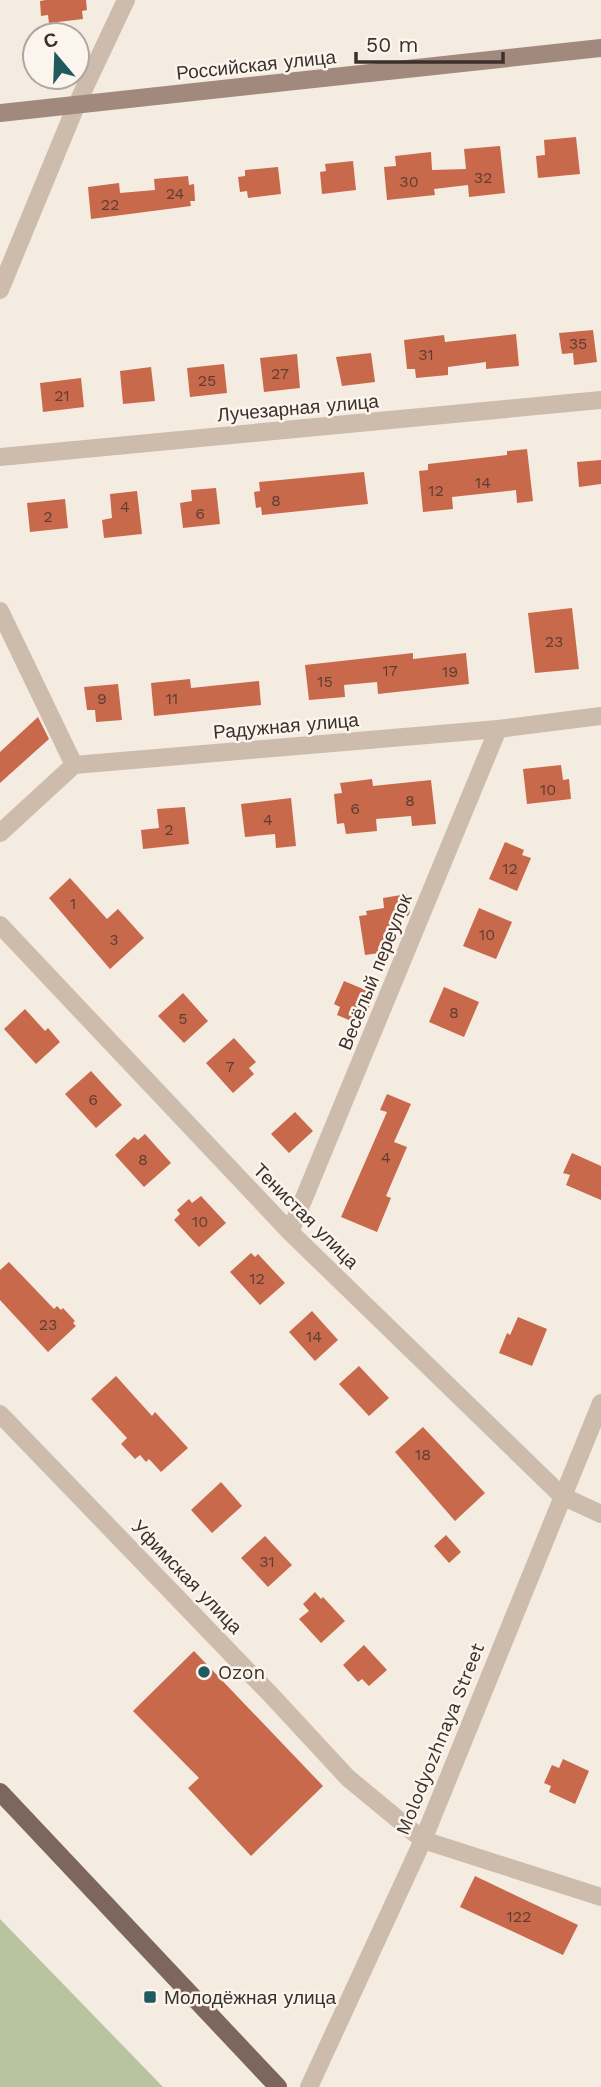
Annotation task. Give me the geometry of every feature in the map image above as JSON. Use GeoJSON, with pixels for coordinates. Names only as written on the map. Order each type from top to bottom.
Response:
{"type":"FeatureCollection","features":[{"type":"Feature","properties":{"kind":"main road","name":"Российская улица"},"geometry":{"type":"LineString","coordinates":[[0,113],[601,48]]}},
{"type":"Feature","properties":{"kind":"main road"},"geometry":{"type":"LineString","coordinates":[[0,1792],[278,2087]]}},
{"type":"Feature","properties":{"kind":"street"},"geometry":{"type":"LineString","coordinates":[[0,290],[76,106],[126,0]]}},
{"type":"Feature","properties":{"kind":"street","name":"Лучезарная улица"},"geometry":{"type":"LineString","coordinates":[[0,457],[601,400]]}},
{"type":"Feature","properties":{"kind":"street"},"geometry":{"type":"LineString","coordinates":[[0,611],[74,765],[0,833]]}},
{"type":"Feature","properties":{"kind":"street","name":"Радужная улица"},"geometry":{"type":"LineString","coordinates":[[74,765],[498,729],[601,716]]}},
{"type":"Feature","properties":{"kind":"street","name":"Весёлый переулок"},"geometry":{"type":"LineString","coordinates":[[290,1232],[498,729]]}},
{"type":"Feature","properties":{"kind":"street","name":"Тенистая улица"},"geometry":{"type":"LineString","coordinates":[[0,925],[290,1232],[562,1496],[601,1514]]}},
{"type":"Feature","properties":{"kind":"street","name":"Molodyozhnaya Street"},"geometry":{"type":"LineString","coordinates":[[309,2087],[423,1840],[601,1403]]}},
{"type":"Feature","properties":{"kind":"street","name":"Уфимская улица"},"geometry":{"type":"LineString","coordinates":[[0,1414],[348,1778],[423,1840],[601,1897]]}},
{"type":"Feature","properties":{"kind":"green space"},"geometry":{"type":"Polygon","coordinates":[[[0,1919],[163,2087],[0,2087],[0,1919]]]}},
{"type":"Feature","properties":{"kind":"building"},"geometry":{"type":"Polygon","coordinates":[[[86,0],[87,10],[82,11],[83,19],[49,21],[48,15],[41,16],[40,1],[86,0]]]}},
{"type":"Feature","properties":{"kind":"building"},"geometry":{"type":"Polygon","coordinates":[[[576,137],[580,174],[538,178],[536,156],[545,155],[544,140],[576,137]]]}},
{"type":"Feature","properties":{"kind":"building"},"geometry":{"type":"Polygon","coordinates":[[[500,146],[505,193],[469,197],[468,185],[434,189],[435,195],[387,200],[384,167],[396,166],[395,156],[431,152],[432,170],[466,169],[464,149],[500,146]]]}},
{"type":"Feature","properties":{"kind":"building"},"geometry":{"type":"Polygon","coordinates":[[[353,161],[356,190],[322,194],[320,172],[326,171],[325,164],[353,161]]]}},
{"type":"Feature","properties":{"kind":"building"},"geometry":{"type":"Polygon","coordinates":[[[278,167],[281,194],[248,198],[247,191],[240,192],[238,177],[245,176],[245,170],[278,167]]]}},
{"type":"Feature","properties":{"kind":"building"},"geometry":{"type":"Polygon","coordinates":[[[188,176],[189,185],[194,184],[195,201],[190,201],[191,206],[91,219],[88,187],[119,183],[120,193],[155,190],[154,179],[188,176]]]}},
{"type":"Feature","properties":{"kind":"building"},"geometry":{"type":"Polygon","coordinates":[[[593,330],[597,362],[574,365],[573,353],[562,354],[559,333],[593,330]]]}},
{"type":"Feature","properties":{"kind":"building"},"geometry":{"type":"Polygon","coordinates":[[[516,334],[519,366],[486,369],[486,362],[448,367],[448,375],[416,378],[415,369],[407,369],[404,340],[444,335],[445,342],[516,334]]]}},
{"type":"Feature","properties":{"kind":"building"},"geometry":{"type":"Polygon","coordinates":[[[371,353],[375,382],[342,386],[336,357],[371,353]]]}},
{"type":"Feature","properties":{"kind":"building"},"geometry":{"type":"Polygon","coordinates":[[[297,354],[300,388],[264,392],[260,358],[297,354]]]}},
{"type":"Feature","properties":{"kind":"building"},"geometry":{"type":"Polygon","coordinates":[[[224,364],[227,393],[190,397],[187,368],[224,364]]]}},
{"type":"Feature","properties":{"kind":"building"},"geometry":{"type":"Polygon","coordinates":[[[151,367],[155,401],[123,404],[120,371],[151,367]]]}},
{"type":"Feature","properties":{"kind":"building"},"geometry":{"type":"Polygon","coordinates":[[[81,378],[84,407],[43,412],[40,383],[81,378]]]}},
{"type":"Feature","properties":{"kind":"building"},"geometry":{"type":"Polygon","coordinates":[[[527,449],[533,501],[517,503],[516,490],[452,497],[453,509],[423,512],[419,471],[428,470],[428,464],[507,455],[507,451],[527,449]]]}},
{"type":"Feature","properties":{"kind":"building"},"geometry":{"type":"Polygon","coordinates":[[[601,460],[601,484],[579,487],[577,462],[601,460]]]}},
{"type":"Feature","properties":{"kind":"building"},"geometry":{"type":"Polygon","coordinates":[[[364,472],[368,504],[262,515],[261,507],[256,508],[254,492],[260,491],[259,482],[364,472]]]}},
{"type":"Feature","properties":{"kind":"building"},"geometry":{"type":"Polygon","coordinates":[[[216,488],[220,524],[183,528],[180,503],[192,501],[191,490],[216,488]]]}},
{"type":"Feature","properties":{"kind":"building"},"geometry":{"type":"Polygon","coordinates":[[[137,491],[142,534],[104,538],[102,520],[112,518],[110,494],[137,491]]]}},
{"type":"Feature","properties":{"kind":"building"},"geometry":{"type":"Polygon","coordinates":[[[65,499],[68,528],[30,532],[27,503],[65,499]]]}},
{"type":"Feature","properties":{"kind":"building"},"geometry":{"type":"Polygon","coordinates":[[[572,608],[579,669],[535,673],[528,613],[572,608]]]}},
{"type":"Feature","properties":{"kind":"building"},"geometry":{"type":"Polygon","coordinates":[[[413,653],[413,659],[466,653],[469,684],[378,694],[377,682],[344,685],[345,697],[309,700],[305,665],[413,653]]]}},
{"type":"Feature","properties":{"kind":"building"},"geometry":{"type":"Polygon","coordinates":[[[190,679],[191,688],[259,681],[261,705],[154,716],[151,683],[190,679]]]}},
{"type":"Feature","properties":{"kind":"building"},"geometry":{"type":"Polygon","coordinates":[[[118,684],[122,720],[96,722],[95,710],[87,710],[84,687],[118,684]]]}},
{"type":"Feature","properties":{"kind":"building"},"geometry":{"type":"Polygon","coordinates":[[[38,717],[49,739],[0,783],[0,752],[38,717]]]}},
{"type":"Feature","properties":{"kind":"building"},"geometry":{"type":"Polygon","coordinates":[[[561,765],[563,780],[569,779],[571,799],[527,804],[523,769],[561,765]]]}},
{"type":"Feature","properties":{"kind":"building"},"geometry":{"type":"Polygon","coordinates":[[[372,779],[373,786],[431,780],[436,824],[412,826],[411,816],[376,819],[377,831],[346,834],[344,823],[337,824],[334,794],[342,793],[340,783],[372,779]]]}},
{"type":"Feature","properties":{"kind":"building"},"geometry":{"type":"Polygon","coordinates":[[[291,798],[296,846],[276,848],[275,834],[245,837],[241,804],[291,798]]]}},
{"type":"Feature","properties":{"kind":"building"},"geometry":{"type":"Polygon","coordinates":[[[185,807],[189,844],[143,849],[141,830],[159,828],[157,809],[185,807]]]}},
{"type":"Feature","properties":{"kind":"building"},"geometry":{"type":"Polygon","coordinates":[[[505,842],[524,850],[522,855],[531,858],[517,891],[489,879],[505,842]]]}},
{"type":"Feature","properties":{"kind":"building"},"geometry":{"type":"Polygon","coordinates":[[[70,878],[107,919],[118,909],[144,938],[110,969],[49,898],[70,878]]]}},
{"type":"Feature","properties":{"kind":"building"},"geometry":{"type":"Polygon","coordinates":[[[407,894],[410,912],[408,916],[390,919],[394,951],[365,955],[359,916],[367,915],[366,911],[384,908],[383,898],[407,894]]]}},
{"type":"Feature","properties":{"kind":"building"},"geometry":{"type":"Polygon","coordinates":[[[479,908],[512,922],[496,959],[463,946],[479,908]]]}},
{"type":"Feature","properties":{"kind":"building"},"geometry":{"type":"Polygon","coordinates":[[[344,981],[375,994],[361,1025],[337,1015],[340,1007],[334,1004],[344,981]]]}},
{"type":"Feature","properties":{"kind":"building"},"geometry":{"type":"Polygon","coordinates":[[[444,987],[479,1002],[464,1037],[429,1022],[444,987]]]}},
{"type":"Feature","properties":{"kind":"building"},"geometry":{"type":"Polygon","coordinates":[[[183,993],[208,1021],[184,1043],[158,1016],[183,993]]]}},
{"type":"Feature","properties":{"kind":"building"},"geometry":{"type":"Polygon","coordinates":[[[25,1009],[45,1031],[48,1028],[60,1042],[36,1064],[4,1029],[25,1009]]]}},
{"type":"Feature","properties":{"kind":"building"},"geometry":{"type":"Polygon","coordinates":[[[234,1038],[256,1062],[249,1068],[254,1074],[233,1093],[206,1063],[234,1038]]]}},
{"type":"Feature","properties":{"kind":"building"},"geometry":{"type":"Polygon","coordinates":[[[91,1071],[122,1105],[96,1128],[65,1094],[91,1071]]]}},
{"type":"Feature","properties":{"kind":"building"},"geometry":{"type":"Polygon","coordinates":[[[387,1094],[411,1104],[394,1142],[407,1147],[386,1196],[391,1198],[377,1232],[341,1217],[387,1112],[380,1110],[387,1094]]]}},
{"type":"Feature","properties":{"kind":"building"},"geometry":{"type":"Polygon","coordinates":[[[295,1112],[313,1131],[289,1153],[271,1134],[295,1112]]]}},
{"type":"Feature","properties":{"kind":"building"},"geometry":{"type":"Polygon","coordinates":[[[145,1134],[171,1163],[144,1187],[115,1155],[134,1137],[138,1140],[145,1134]]]}},
{"type":"Feature","properties":{"kind":"building"},"geometry":{"type":"Polygon","coordinates":[[[572,1153],[601,1166],[601,1200],[566,1185],[570,1175],[563,1173],[572,1153]]]}},
{"type":"Feature","properties":{"kind":"building"},"geometry":{"type":"Polygon","coordinates":[[[201,1196],[226,1223],[199,1247],[174,1220],[180,1214],[177,1210],[189,1199],[192,1203],[201,1196]]]}},
{"type":"Feature","properties":{"kind":"building"},"geometry":{"type":"Polygon","coordinates":[[[251,1253],[255,1257],[258,1254],[285,1283],[260,1305],[230,1272],[251,1253]]]}},
{"type":"Feature","properties":{"kind":"building"},"geometry":{"type":"Polygon","coordinates":[[[9,1262],[54,1309],[57,1306],[61,1310],[63,1308],[75,1321],[73,1323],[76,1326],[48,1352],[0,1300],[0,1270],[9,1262]]]}},
{"type":"Feature","properties":{"kind":"building"},"geometry":{"type":"Polygon","coordinates":[[[312,1311],[338,1340],[315,1361],[289,1332],[312,1311]]]}},
{"type":"Feature","properties":{"kind":"building"},"geometry":{"type":"Polygon","coordinates":[[[518,1317],[547,1329],[532,1366],[499,1353],[507,1333],[510,1335],[518,1317]]]}},
{"type":"Feature","properties":{"kind":"building"},"geometry":{"type":"Polygon","coordinates":[[[359,1366],[389,1398],[369,1416],[339,1384],[359,1366]]]}},
{"type":"Feature","properties":{"kind":"building"},"geometry":{"type":"Polygon","coordinates":[[[116,1376],[152,1416],[155,1412],[188,1448],[161,1472],[149,1459],[146,1462],[140,1455],[135,1459],[121,1444],[127,1438],[91,1399],[116,1376]]]}},
{"type":"Feature","properties":{"kind":"building"},"geometry":{"type":"Polygon","coordinates":[[[423,1427],[485,1493],[455,1521],[395,1452],[423,1427]]]}},
{"type":"Feature","properties":{"kind":"building"},"geometry":{"type":"Polygon","coordinates":[[[221,1482],[242,1506],[212,1533],[191,1510],[221,1482]]]}},
{"type":"Feature","properties":{"kind":"building"},"geometry":{"type":"Polygon","coordinates":[[[446,1535],[461,1552],[449,1563],[434,1546],[446,1535]]]}},
{"type":"Feature","properties":{"kind":"building"},"geometry":{"type":"Polygon","coordinates":[[[265,1536],[292,1565],[268,1587],[241,1558],[265,1536]]]}},
{"type":"Feature","properties":{"kind":"building"},"geometry":{"type":"Polygon","coordinates":[[[315,1592],[345,1621],[321,1643],[299,1619],[309,1611],[303,1604],[315,1592]]]}},
{"type":"Feature","properties":{"kind":"building"},"geometry":{"type":"Polygon","coordinates":[[[364,1645],[387,1670],[369,1686],[362,1679],[358,1682],[343,1665],[364,1645]]]}},
{"type":"Feature","properties":{"kind":"building"},"geometry":{"type":"Polygon","coordinates":[[[194,1651],[323,1786],[251,1856],[188,1788],[199,1778],[133,1711],[194,1651]]]}},
{"type":"Feature","properties":{"kind":"building"},"geometry":{"type":"Polygon","coordinates":[[[563,1759],[589,1771],[575,1804],[549,1792],[551,1786],[544,1783],[552,1765],[559,1768],[563,1759]]]}},
{"type":"Feature","properties":{"kind":"building"},"geometry":{"type":"Polygon","coordinates":[[[475,1876],[578,1925],[563,1955],[460,1907],[475,1876]]]}},
{"type":"Feature","properties":{"kind":"place","name":"Ozon"},"geometry":{"type":"Point","coordinates":[204,1672]}},
{"type":"Feature","properties":{"kind":"place","name":"Молодёжная улица"},"geometry":{"type":"Point","coordinates":[150,1997]}}]}
